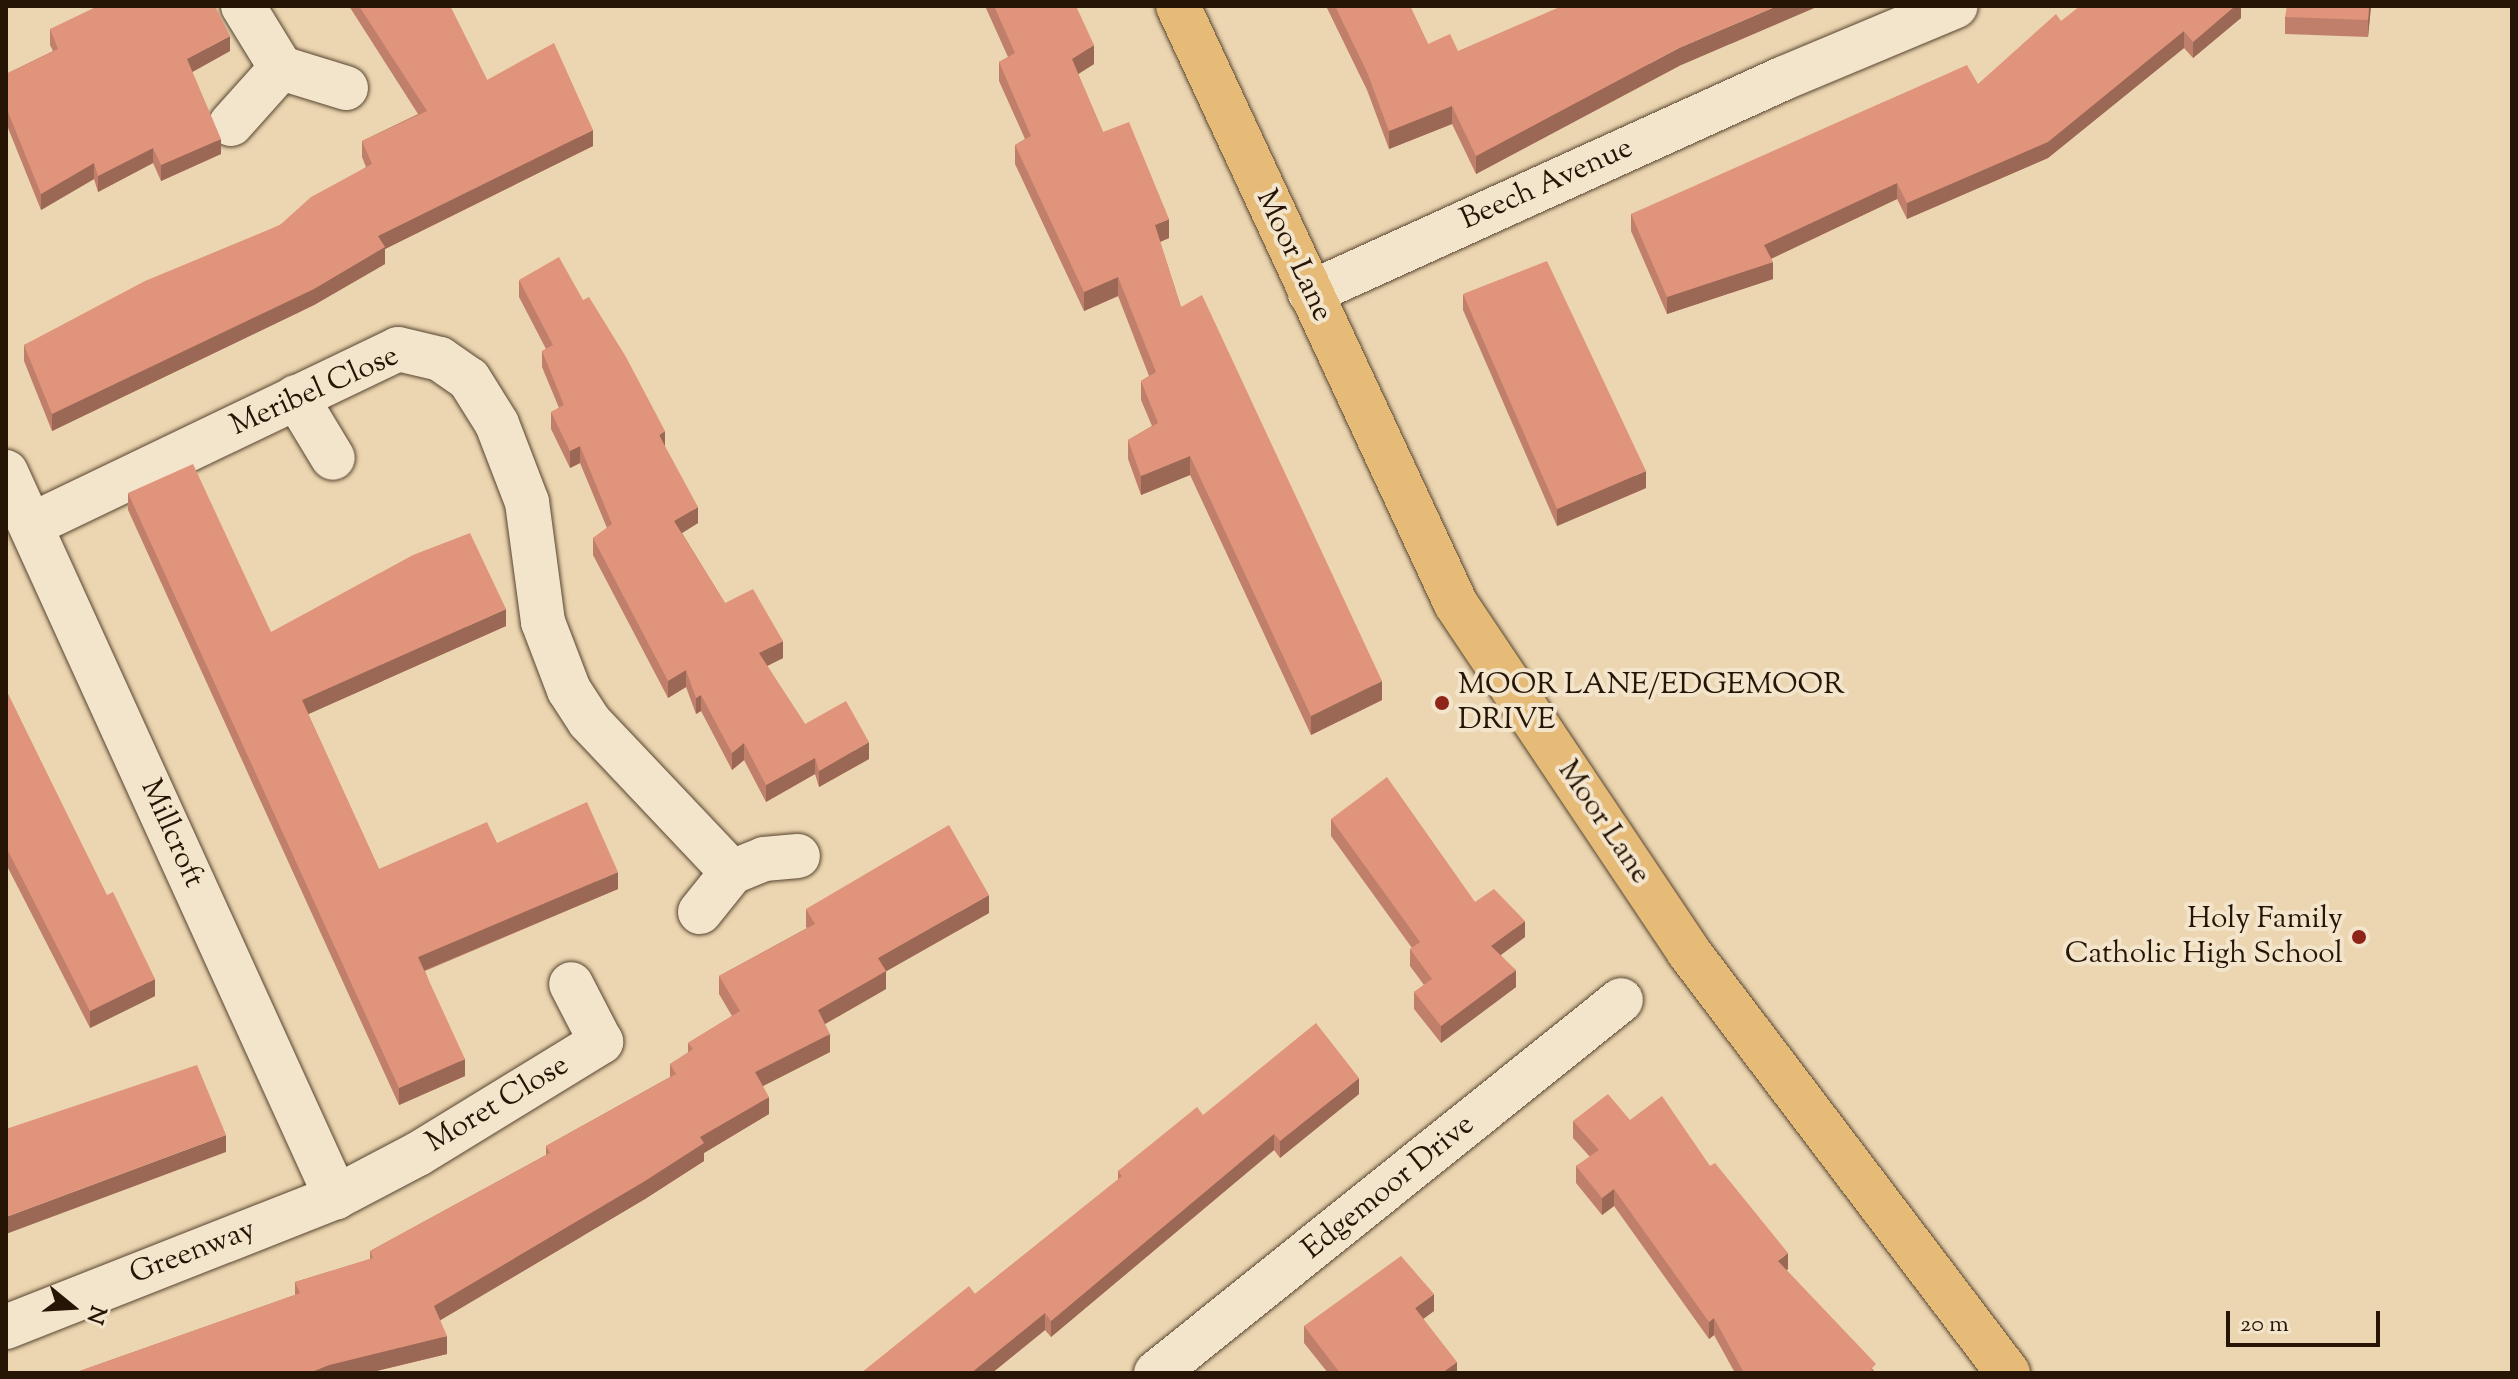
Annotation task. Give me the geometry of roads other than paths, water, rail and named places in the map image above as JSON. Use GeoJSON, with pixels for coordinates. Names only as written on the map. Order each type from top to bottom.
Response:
{"type":"FeatureCollection","features":[{"type":"Feature","properties":{"kind":"highway","name":"Moor Lane"},"geometry":{"type":"LineString","coordinates":[[1178,6],[1456,604],[1688,951],[2008,1373]]}},
{"type":"Feature","properties":{"kind":"street"},"geometry":{"type":"LineString","coordinates":[[243,6],[281,68],[346,88]]}},
{"type":"Feature","properties":{"kind":"street","name":"Beech Avenue"},"geometry":{"type":"LineString","coordinates":[[1310,293],[1784,78],[1956,6]]}},
{"type":"Feature","properties":{"kind":"street"},"geometry":{"type":"LineString","coordinates":[[231,124],[281,68]]}},
{"type":"Feature","properties":{"kind":"street","name":"Meribel Close"},"geometry":{"type":"LineString","coordinates":[[31,525],[398,349],[440,359],[469,379],[497,424],[527,502],[543,622],[569,690],[589,721],[732,872]]}},
{"type":"Feature","properties":{"kind":"street"},"geometry":{"type":"LineString","coordinates":[[296,397],[333,458]]}},
{"type":"Feature","properties":{"kind":"street","name":"Millcroft"},"geometry":{"type":"LineString","coordinates":[[6,472],[336,1197]]}},
{"type":"Feature","properties":{"kind":"street"},"geometry":{"type":"LineString","coordinates":[[700,912],[732,872],[764,859],[798,856]]}},
{"type":"Feature","properties":{"kind":"street","name":"Moret Close"},"geometry":{"type":"LineString","coordinates":[[336,1197],[601,1042],[571,984]]}},
{"type":"Feature","properties":{"kind":"street","name":"Edgemoor Drive"},"geometry":{"type":"LineString","coordinates":[[1156,1373],[1203,1360],[1621,1000]]}},
{"type":"Feature","properties":{"kind":"street","name":"Greenway"},"geometry":{"type":"LineString","coordinates":[[6,1327],[336,1197]]}},
{"type":"Feature","properties":{"kind":"place","name":"MOOR LANE/EDGEMOOR DRIVE"},"geometry":{"type":"Point","coordinates":[1442,703]}},
{"type":"Feature","properties":{"kind":"place","name":"Holy Family Catholic High School"},"geometry":{"type":"Point","coordinates":[2359,937]}}]}
